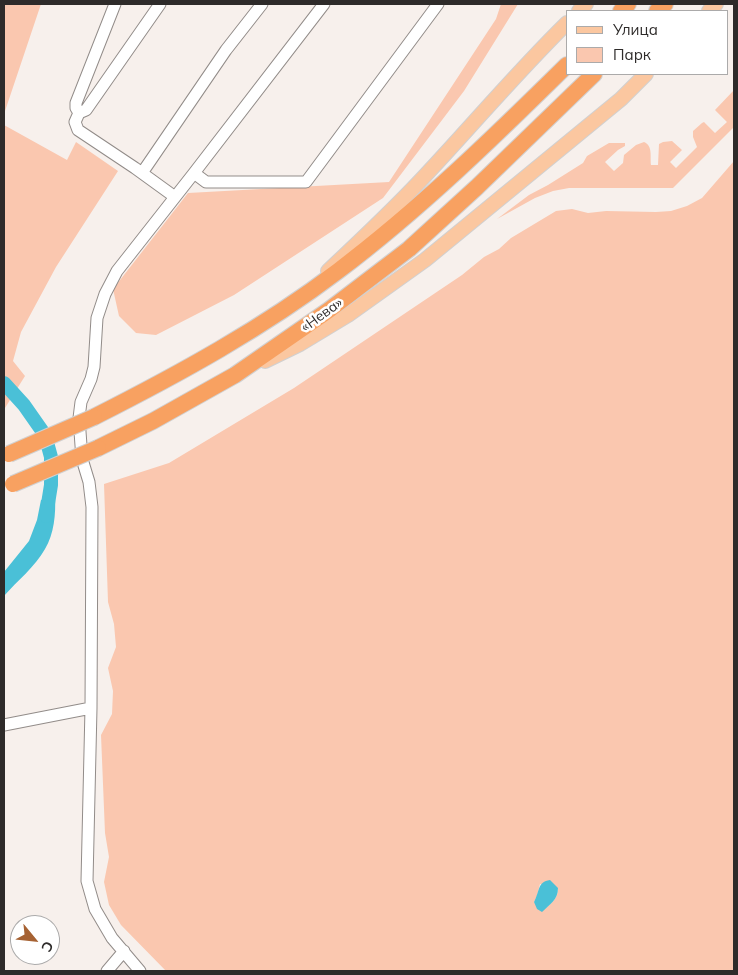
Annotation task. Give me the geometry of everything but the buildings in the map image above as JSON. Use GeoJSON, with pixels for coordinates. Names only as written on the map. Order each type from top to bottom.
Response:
{"type":"FeatureCollection","features":[{"type":"Feature","properties":{"kind":"highway","name":"«Нева»"},"geometry":{"type":"LineString","coordinates":[[6,455],[94,417],[157,385],[218,350],[292,303],[338,271],[387,232],[458,169],[566,66]]}},
{"type":"Feature","properties":{"kind":"highway","name":"«Нева»"},"geometry":{"type":"LineString","coordinates":[[8,486],[98,448],[153,421],[235,375],[330,310],[408,249],[477,187],[593,75]]}},
{"type":"Feature","properties":{"kind":"main road"},"geometry":{"type":"LineString","coordinates":[[292,303],[382,220],[566,24]]}},
{"type":"Feature","properties":{"kind":"main road"},"geometry":{"type":"LineString","coordinates":[[235,375],[300,344],[348,315],[425,260],[621,99],[645,75]]}},
{"type":"Feature","properties":{"kind":"street"},"geometry":{"type":"LineString","coordinates":[[79,113],[76,104],[115,4]]}},
{"type":"Feature","properties":{"kind":"street"},"geometry":{"type":"LineString","coordinates":[[160,4],[86,110],[79,113],[75,122],[78,130],[175,197]]}},
{"type":"Feature","properties":{"kind":"street"},"geometry":{"type":"LineString","coordinates":[[142,173],[226,50],[262,4]]}},
{"type":"Feature","properties":{"kind":"street"},"geometry":{"type":"LineString","coordinates":[[140,971],[112,938],[95,909],[87,881],[91,708],[92,507],[89,482],[82,459],[79,418],[81,402],[94,367],[97,318],[105,294],[117,271],[324,4]]}},
{"type":"Feature","properties":{"kind":"street"},"geometry":{"type":"LineString","coordinates":[[194,173],[206,182],[306,182],[438,4]]}},
{"type":"Feature","properties":{"kind":"street"},"geometry":{"type":"LineString","coordinates":[[4,726],[91,708]]}},
{"type":"Feature","properties":{"kind":"street"},"geometry":{"type":"LineString","coordinates":[[107,971],[124,951]]}},
{"type":"Feature","properties":{"kind":"green space"},"geometry":{"type":"Polygon","coordinates":[[[4,4],[41,4],[4,114],[4,4]]]}},
{"type":"Feature","properties":{"kind":"green space"},"geometry":{"type":"Polygon","coordinates":[[[501,4],[518,4],[464,91],[383,198],[234,295],[156,335],[136,333],[119,316],[113,289],[188,193],[389,182],[496,19],[501,4]]]}},
{"type":"Feature","properties":{"kind":"green space"},"geometry":{"type":"Polygon","coordinates":[[[734,90],[734,127],[673,188],[569,188],[553,191],[535,198],[497,219],[529,195],[583,163],[587,156],[609,143],[625,143],[625,146],[605,162],[614,171],[623,163],[624,155],[636,145],[644,142],[650,149],[651,165],[658,165],[659,144],[672,141],[682,150],[670,162],[676,168],[697,147],[693,131],[704,122],[715,133],[727,122],[715,110],[734,90]]]}},
{"type":"Feature","properties":{"kind":"green space"},"geometry":{"type":"Polygon","coordinates":[[[4,125],[67,160],[76,142],[118,171],[56,267],[21,332],[13,361],[25,376],[5,408],[4,407],[4,125]]]}},
{"type":"Feature","properties":{"kind":"green space"},"geometry":{"type":"Polygon","coordinates":[[[734,161],[734,971],[166,971],[121,925],[109,905],[104,882],[109,857],[105,833],[101,735],[112,714],[113,691],[108,668],[116,647],[114,624],[108,602],[104,484],[169,463],[294,388],[462,275],[484,257],[499,249],[511,238],[556,211],[572,209],[588,213],[606,211],[671,211],[687,206],[702,198],[734,161]],[[540,884],[534,902],[542,911],[555,899],[558,888],[540,884]]]}},
{"type":"Feature","properties":{"kind":"water"},"geometry":{"type":"Polygon","coordinates":[[[55,496],[54,524],[48,543],[41,556],[4,596],[4,572],[29,541],[37,520],[41,500],[55,496]]]}},
{"type":"Feature","properties":{"kind":"water"},"geometry":{"type":"Polygon","coordinates":[[[550,880],[558,888],[557,896],[542,912],[537,909],[534,902],[541,885],[550,880]]]}},
{"type":"Feature","properties":{"kind":"waterway"},"geometry":{"type":"LineString","coordinates":[[4,383],[24,405],[45,435],[51,457],[51,485],[46,516]]}}]}
